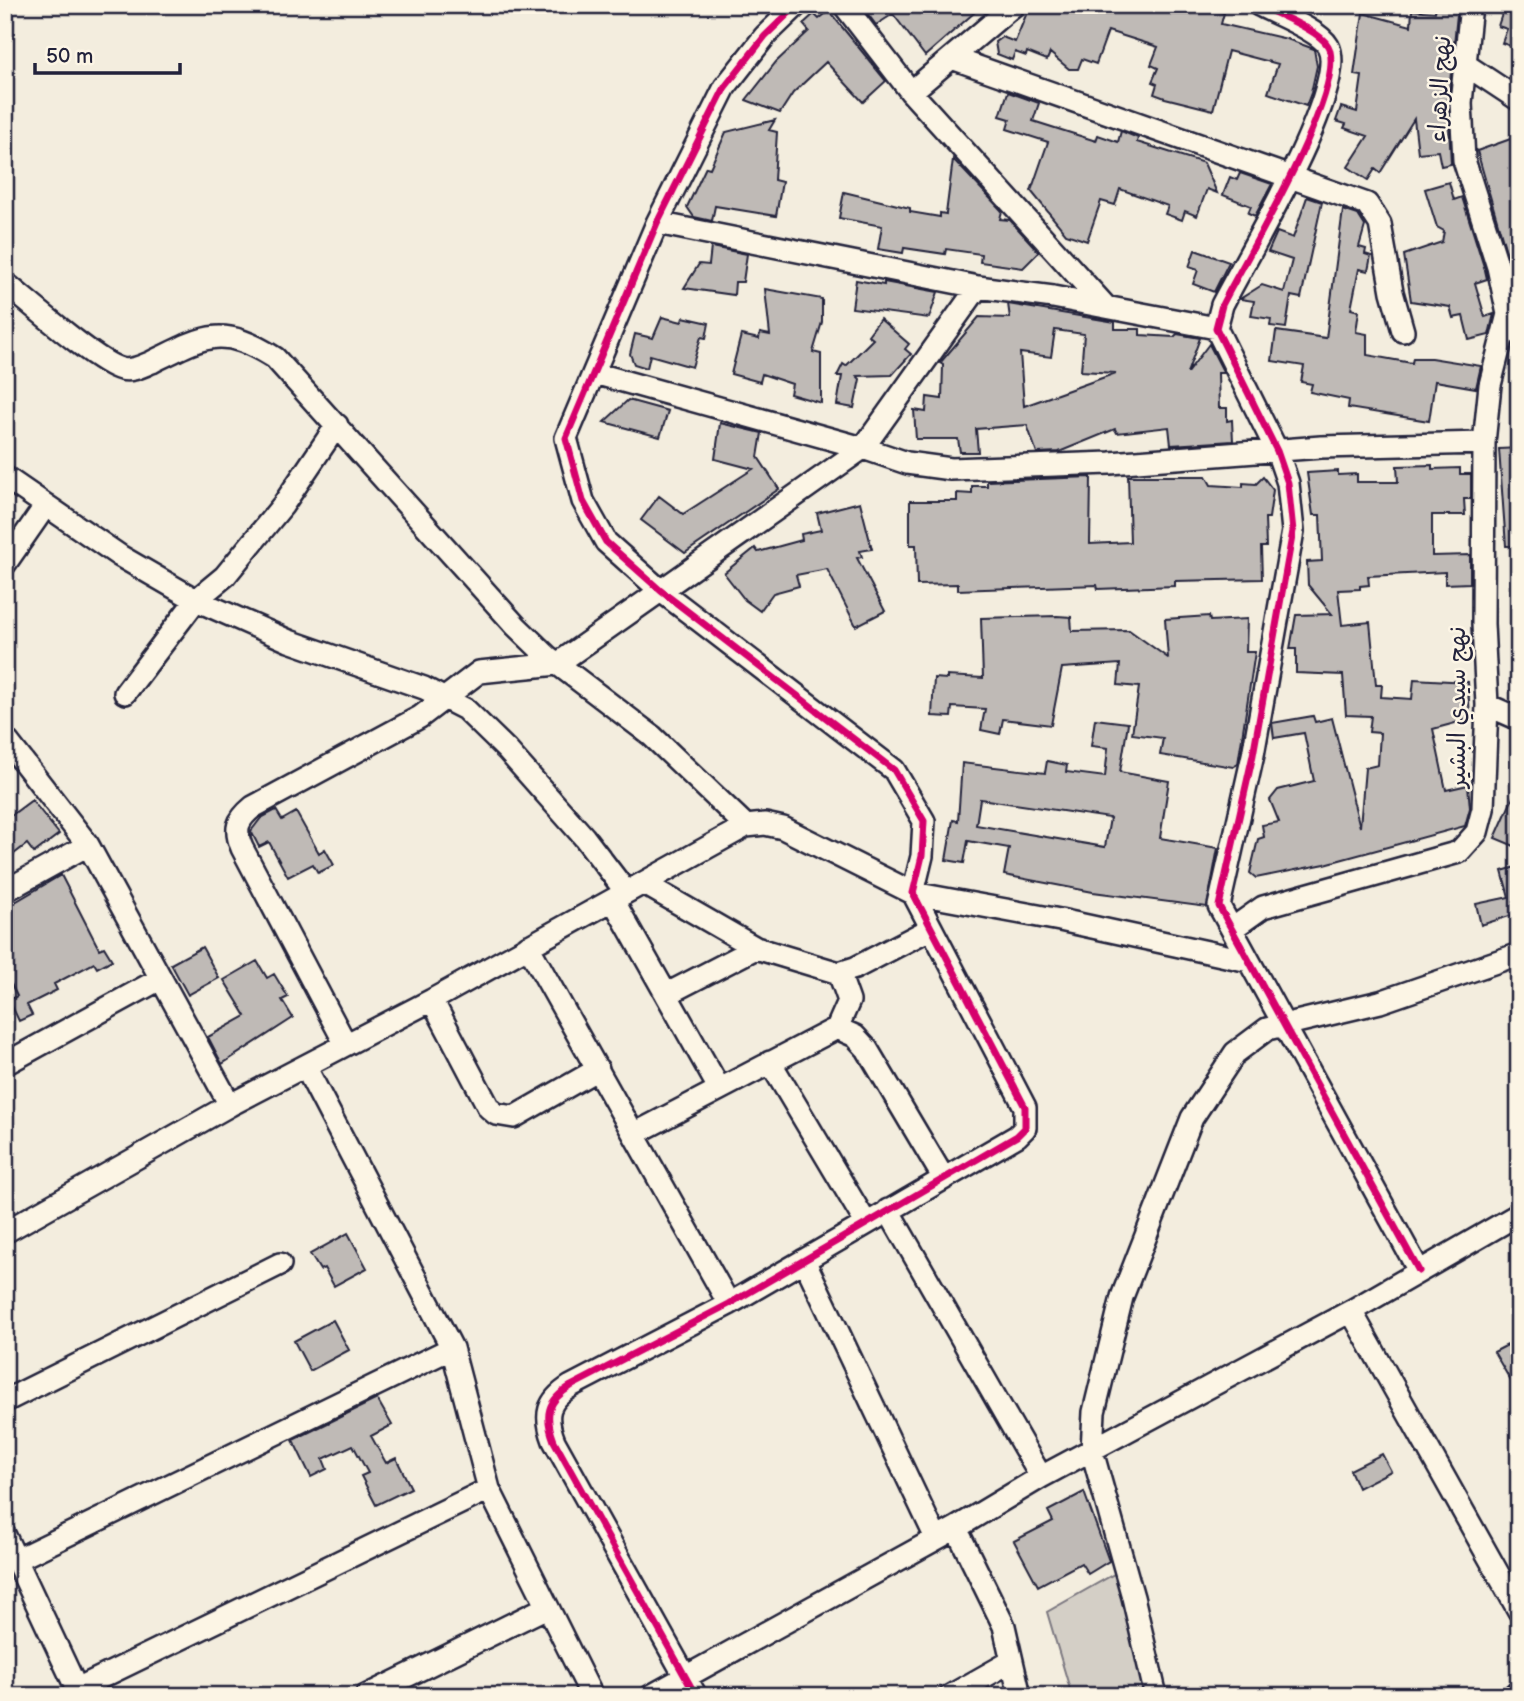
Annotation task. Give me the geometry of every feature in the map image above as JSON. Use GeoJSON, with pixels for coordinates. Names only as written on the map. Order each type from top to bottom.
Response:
{"type":"FeatureCollection","features":[{"type":"Feature","properties":{"kind":"street"},"geometry":{"type":"LineString","coordinates":[[696,1696],[554,1441],[546,1421],[549,1405],[558,1394],[729,1304],[1017,1136],[1027,1120],[1025,1107],[913,893],[922,856],[924,821],[894,770],[661,591],[606,542],[583,501],[566,438],[657,223],[725,88],[765,36],[797,5]]}},
{"type":"Feature","properties":{"kind":"street"},"geometry":{"type":"LineString","coordinates":[[844,5],[911,92],[1106,307]]}},
{"type":"Feature","properties":{"kind":"street"},"geometry":{"type":"LineString","coordinates":[[911,92],[1014,5]]}},
{"type":"Feature","properties":{"kind":"street"},"geometry":{"type":"LineString","coordinates":[[1259,5],[1321,38],[1330,52],[1331,68],[1313,132],[1222,305],[1216,328],[1277,451],[1289,483],[1293,531],[1253,755],[1219,906],[1419,1271]]}},
{"type":"Feature","properties":{"kind":"street","name":"نهج الزهراء"},"geometry":{"type":"LineString","coordinates":[[1471,5],[1461,103],[1464,160],[1498,268],[1508,314],[1519,334]]}},
{"type":"Feature","properties":{"kind":"street"},"geometry":{"type":"LineString","coordinates":[[952,58],[1358,200],[1376,214],[1403,331]]}},
{"type":"Feature","properties":{"kind":"street"},"geometry":{"type":"LineString","coordinates":[[1466,65],[1519,100]]}},
{"type":"Feature","properties":{"kind":"street"},"geometry":{"type":"LineString","coordinates":[[657,223],[978,287],[1216,328]]}},
{"type":"Feature","properties":{"kind":"street"},"geometry":{"type":"LineString","coordinates":[[5,283],[102,359],[121,369],[138,368],[201,338],[214,335],[250,342],[275,358],[516,626],[557,664],[652,736],[746,826]]}},
{"type":"Feature","properties":{"kind":"street"},"geometry":{"type":"LineString","coordinates":[[345,1043],[242,848],[236,834],[237,825],[253,807],[420,717],[479,672],[557,664],[863,448],[978,287]]}},
{"type":"Feature","properties":{"kind":"street","name":"نهج سيدي البشير"},"geometry":{"type":"LineString","coordinates":[[1232,929],[1263,907],[1459,852],[1470,843],[1481,822],[1487,705],[1483,624],[1484,443],[1490,385],[1508,314]]}},
{"type":"Feature","properties":{"kind":"street"},"geometry":{"type":"LineString","coordinates":[[594,373],[863,448],[907,463],[951,469],[1484,443]]}},
{"type":"Feature","properties":{"kind":"street"},"geometry":{"type":"LineString","coordinates":[[125,693],[196,600],[225,576],[283,505],[337,425]]}},
{"type":"Feature","properties":{"kind":"street"},"geometry":{"type":"LineString","coordinates":[[5,477],[120,556],[196,600],[289,641],[424,688],[465,709],[498,741],[584,837],[627,892],[667,994],[719,1088]]}},
{"type":"Feature","properties":{"kind":"street"},"geometry":{"type":"LineString","coordinates":[[5,564],[46,505]]}},
{"type":"Feature","properties":{"kind":"street"},"geometry":{"type":"LineString","coordinates":[[1487,705],[1519,719]]}},
{"type":"Feature","properties":{"kind":"street"},"geometry":{"type":"LineString","coordinates":[[8,742],[88,845],[230,1105]]}},
{"type":"Feature","properties":{"kind":"street"},"geometry":{"type":"LineString","coordinates":[[5,1232],[230,1105],[306,1068],[345,1043],[432,1000],[746,826],[765,824],[783,828],[913,893],[1060,920],[1249,961]]}},
{"type":"Feature","properties":{"kind":"street"},"geometry":{"type":"LineString","coordinates":[[5,891],[88,845]]}},
{"type":"Feature","properties":{"kind":"street"},"geometry":{"type":"LineString","coordinates":[[627,892],[756,948],[839,972],[855,968],[930,929]]}},
{"type":"Feature","properties":{"kind":"street"},"geometry":{"type":"LineString","coordinates":[[528,946],[729,1304]]}},
{"type":"Feature","properties":{"kind":"street"},"geometry":{"type":"LineString","coordinates":[[667,994],[756,948]]}},
{"type":"Feature","properties":{"kind":"street"},"geometry":{"type":"LineString","coordinates":[[1156,1696],[1133,1597],[1092,1451],[1094,1412],[1122,1297],[1192,1118],[1235,1053],[1267,1029],[1380,1002],[1519,954]]}},
{"type":"Feature","properties":{"kind":"street"},"geometry":{"type":"LineString","coordinates":[[634,1134],[837,1028],[849,1001],[839,972]]}},
{"type":"Feature","properties":{"kind":"street"},"geometry":{"type":"LineString","coordinates":[[5,1064],[160,979]]}},
{"type":"Feature","properties":{"kind":"street"},"geometry":{"type":"LineString","coordinates":[[432,1000],[489,1108],[496,1114],[514,1117],[598,1069]]}},
{"type":"Feature","properties":{"kind":"street"},"geometry":{"type":"LineString","coordinates":[[837,1028],[855,1036],[867,1049],[943,1177]]}},
{"type":"Feature","properties":{"kind":"street"},"geometry":{"type":"LineString","coordinates":[[770,1062],[866,1223]]}},
{"type":"Feature","properties":{"kind":"street"},"geometry":{"type":"LineString","coordinates":[[306,1068],[452,1348],[489,1489],[592,1696]]}},
{"type":"Feature","properties":{"kind":"street"},"geometry":{"type":"LineString","coordinates":[[888,1210],[1041,1477]]}},
{"type":"Feature","properties":{"kind":"street"},"geometry":{"type":"LineString","coordinates":[[651,1696],[956,1528],[1041,1477],[1351,1311],[1519,1214]]}},
{"type":"Feature","properties":{"kind":"street"},"geometry":{"type":"LineString","coordinates":[[804,1260],[936,1538]]}},
{"type":"Feature","properties":{"kind":"street"},"geometry":{"type":"LineString","coordinates":[[5,1401],[280,1264]]}},
{"type":"Feature","properties":{"kind":"street"},"geometry":{"type":"LineString","coordinates":[[1351,1311],[1519,1611]]}},
{"type":"Feature","properties":{"kind":"street"},"geometry":{"type":"LineString","coordinates":[[16,1560],[452,1348]]}},
{"type":"Feature","properties":{"kind":"street"},"geometry":{"type":"LineString","coordinates":[[5,1536],[78,1692],[489,1489]]}},
{"type":"Feature","properties":{"kind":"street"},"geometry":{"type":"LineString","coordinates":[[956,1528],[1004,1626],[1020,1696]]}},
{"type":"Feature","properties":{"kind":"street"},"geometry":{"type":"LineString","coordinates":[[366,1696],[547,1607]]}},
{"type":"Feature","properties":{"kind":"street"},"geometry":{"type":"LineString","coordinates":[[950,1696],[1012,1661]]}},
{"type":"Feature","properties":{"kind":"shaded area"},"geometry":{"type":"Polygon","coordinates":[[[1116,1573],[1126,1595],[1147,1696],[1072,1696],[1047,1612],[1116,1573]]]}},
{"type":"Feature","properties":{"kind":"building"},"geometry":{"type":"Polygon","coordinates":[[[868,5],[983,5],[925,56],[893,14],[876,25],[864,9],[868,5]]]}},
{"type":"Feature","properties":{"kind":"building"},"geometry":{"type":"Polygon","coordinates":[[[1030,5],[1192,5],[1224,13],[1221,24],[1287,39],[1314,49],[1317,66],[1311,93],[1306,106],[1268,93],[1278,64],[1228,51],[1213,110],[1165,98],[1154,94],[1157,84],[1152,82],[1158,68],[1151,65],[1158,47],[1108,31],[1096,64],[1082,59],[1078,69],[1069,69],[1050,53],[1047,60],[1027,52],[1026,56],[1015,52],[1012,60],[997,54],[995,42],[1002,37],[1015,42],[1030,5]]]}},
{"type":"Feature","properties":{"kind":"building"},"geometry":{"type":"Polygon","coordinates":[[[1436,5],[1458,5],[1448,102],[1451,164],[1441,166],[1438,151],[1418,153],[1414,119],[1380,173],[1375,169],[1368,180],[1348,167],[1368,136],[1344,128],[1346,124],[1336,121],[1341,107],[1357,112],[1362,76],[1354,75],[1363,13],[1411,26],[1412,10],[1435,12],[1436,5]]]}},
{"type":"Feature","properties":{"kind":"building"},"geometry":{"type":"Polygon","coordinates":[[[1505,5],[1519,5],[1519,49],[1502,43],[1507,29],[1498,26],[1505,5]]]}},
{"type":"Feature","properties":{"kind":"building"},"geometry":{"type":"Polygon","coordinates":[[[829,11],[886,81],[863,102],[826,62],[793,93],[780,113],[746,100],[776,62],[809,31],[803,24],[814,14],[819,19],[829,11]]]}},
{"type":"Feature","properties":{"kind":"building"},"geometry":{"type":"Polygon","coordinates":[[[1008,92],[1039,103],[1033,121],[1096,141],[1098,135],[1118,142],[1121,131],[1138,138],[1137,142],[1204,163],[1217,193],[1207,189],[1197,216],[1185,211],[1182,220],[1165,214],[1168,206],[1120,189],[1115,205],[1101,201],[1087,241],[1066,234],[1031,191],[1048,142],[1007,129],[1010,119],[1000,116],[1008,92]]]}},
{"type":"Feature","properties":{"kind":"building"},"geometry":{"type":"Polygon","coordinates":[[[775,120],[769,130],[777,132],[774,180],[782,182],[776,216],[715,206],[712,221],[694,217],[687,207],[706,167],[710,168],[726,132],[775,120]]]}},
{"type":"Feature","properties":{"kind":"building"},"geometry":{"type":"Polygon","coordinates":[[[1519,136],[1519,270],[1512,272],[1477,151],[1519,136]]]}},
{"type":"Feature","properties":{"kind":"building"},"geometry":{"type":"Polygon","coordinates":[[[953,159],[1002,211],[1000,219],[1010,220],[1039,252],[1023,268],[980,262],[981,254],[946,249],[945,254],[904,248],[903,253],[878,249],[882,226],[839,218],[844,192],[910,208],[910,212],[940,217],[940,213],[946,214],[953,159]]]}},
{"type":"Feature","properties":{"kind":"building"},"geometry":{"type":"Polygon","coordinates":[[[1240,173],[1272,184],[1255,216],[1248,213],[1251,206],[1223,195],[1230,177],[1237,180],[1240,173]]]}},
{"type":"Feature","properties":{"kind":"building"},"geometry":{"type":"Polygon","coordinates":[[[1449,182],[1454,200],[1462,197],[1485,270],[1487,279],[1475,283],[1485,317],[1494,314],[1489,335],[1469,340],[1463,316],[1453,318],[1450,307],[1411,301],[1404,255],[1442,242],[1444,231],[1437,227],[1425,189],[1449,182]]]}},
{"type":"Feature","properties":{"kind":"building"},"geometry":{"type":"Polygon","coordinates":[[[1307,197],[1322,202],[1301,298],[1291,296],[1286,328],[1270,326],[1271,319],[1251,316],[1254,301],[1240,299],[1262,285],[1284,292],[1292,260],[1268,252],[1277,232],[1293,238],[1307,197]]]}},
{"type":"Feature","properties":{"kind":"building"},"geometry":{"type":"Polygon","coordinates":[[[1343,210],[1358,215],[1365,226],[1359,247],[1366,249],[1365,254],[1371,256],[1368,271],[1359,269],[1351,309],[1359,311],[1356,332],[1367,334],[1367,355],[1412,363],[1413,358],[1431,358],[1481,366],[1476,388],[1435,381],[1429,421],[1348,408],[1349,400],[1310,392],[1312,384],[1301,382],[1304,366],[1272,361],[1276,331],[1326,338],[1343,210]]]}},
{"type":"Feature","properties":{"kind":"building"},"geometry":{"type":"Polygon","coordinates":[[[711,247],[747,254],[743,282],[735,282],[734,295],[684,288],[699,264],[709,265],[711,247]]]}},
{"type":"Feature","properties":{"kind":"building"},"geometry":{"type":"Polygon","coordinates":[[[1195,250],[1229,262],[1214,292],[1193,284],[1198,270],[1189,267],[1195,250]]]}},
{"type":"Feature","properties":{"kind":"building"},"geometry":{"type":"Polygon","coordinates":[[[856,280],[938,292],[929,318],[852,308],[856,280]]]}},
{"type":"Feature","properties":{"kind":"building"},"geometry":{"type":"Polygon","coordinates":[[[765,289],[822,299],[822,322],[813,352],[821,354],[821,403],[790,394],[792,384],[762,374],[760,382],[731,374],[741,335],[759,339],[760,333],[770,335],[765,289]]]}},
{"type":"Feature","properties":{"kind":"building"},"geometry":{"type":"Polygon","coordinates":[[[1008,304],[1115,322],[1115,329],[1140,329],[1140,335],[1174,337],[1177,334],[1200,338],[1187,373],[1209,344],[1224,373],[1218,373],[1219,408],[1227,408],[1227,421],[1232,420],[1233,441],[1171,445],[1169,427],[1117,433],[1115,429],[1059,452],[1037,453],[1027,425],[976,429],[978,452],[960,452],[958,439],[916,439],[914,410],[926,412],[927,397],[942,399],[943,365],[940,363],[979,317],[1010,318],[1008,304]],[[1055,330],[1051,357],[1020,353],[1024,406],[1116,373],[1081,371],[1084,334],[1055,330]]]}},
{"type":"Feature","properties":{"kind":"building"},"geometry":{"type":"Polygon","coordinates":[[[662,317],[682,322],[683,317],[709,323],[706,338],[701,337],[692,367],[650,355],[647,368],[634,364],[630,354],[635,334],[653,338],[662,317]]]}},
{"type":"Feature","properties":{"kind":"building"},"geometry":{"type":"Polygon","coordinates":[[[880,319],[909,344],[905,349],[911,354],[892,375],[857,376],[860,379],[854,408],[837,405],[842,376],[837,376],[843,364],[846,366],[873,339],[868,335],[880,319]]]}},
{"type":"Feature","properties":{"kind":"building"},"geometry":{"type":"Polygon","coordinates":[[[628,400],[668,411],[660,437],[604,422],[628,400]]]}},
{"type":"Feature","properties":{"kind":"building"},"geometry":{"type":"Polygon","coordinates":[[[720,423],[762,433],[758,457],[779,489],[685,553],[641,520],[659,496],[683,514],[753,469],[715,459],[720,423]]]}},
{"type":"Feature","properties":{"kind":"building"},"geometry":{"type":"Polygon","coordinates":[[[1519,448],[1519,546],[1506,546],[1499,449],[1519,448]]]}},
{"type":"Feature","properties":{"kind":"building"},"geometry":{"type":"Polygon","coordinates":[[[1432,465],[1432,469],[1460,468],[1460,474],[1471,474],[1471,499],[1464,499],[1465,515],[1432,515],[1432,556],[1470,555],[1470,583],[1445,584],[1445,572],[1368,576],[1369,585],[1360,586],[1360,589],[1338,590],[1342,625],[1370,622],[1376,685],[1382,685],[1381,697],[1412,699],[1414,679],[1468,682],[1470,719],[1433,729],[1446,790],[1468,785],[1470,808],[1465,826],[1325,864],[1256,878],[1250,873],[1258,839],[1264,837],[1262,825],[1279,822],[1270,800],[1278,790],[1314,781],[1304,733],[1274,738],[1272,723],[1313,716],[1315,722],[1332,718],[1360,827],[1365,768],[1378,765],[1380,733],[1369,732],[1371,716],[1346,715],[1343,675],[1296,673],[1296,649],[1290,649],[1296,615],[1332,614],[1308,585],[1307,562],[1322,561],[1320,515],[1313,515],[1307,473],[1338,471],[1338,475],[1357,474],[1357,482],[1398,482],[1397,466],[1432,465]]]}},
{"type":"Feature","properties":{"kind":"building"},"geometry":{"type":"Polygon","coordinates":[[[1128,476],[1206,476],[1211,485],[1243,487],[1243,483],[1256,484],[1263,477],[1273,490],[1269,518],[1265,518],[1266,547],[1261,547],[1262,579],[1175,581],[1175,586],[1098,589],[1097,585],[958,590],[958,584],[917,585],[916,545],[910,545],[910,501],[957,501],[957,493],[972,494],[972,486],[987,486],[987,481],[1091,477],[1090,544],[1130,542],[1128,476]]]}},
{"type":"Feature","properties":{"kind":"building"},"geometry":{"type":"Polygon","coordinates":[[[860,502],[872,549],[860,551],[862,557],[857,558],[885,611],[856,626],[827,569],[796,575],[799,586],[773,593],[760,611],[745,600],[724,573],[755,548],[758,552],[802,540],[801,534],[821,530],[817,513],[860,502]]]}},
{"type":"Feature","properties":{"kind":"building"},"geometry":{"type":"Polygon","coordinates":[[[1209,616],[1210,621],[1247,619],[1246,652],[1255,652],[1238,764],[1233,767],[1160,755],[1163,738],[1132,734],[1139,687],[1118,685],[1120,664],[1062,668],[1051,725],[1003,719],[1000,734],[981,730],[985,709],[952,707],[951,717],[932,716],[934,678],[983,678],[981,618],[1071,617],[1072,631],[1129,630],[1168,658],[1165,619],[1209,616]]]}},
{"type":"Feature","properties":{"kind":"building"},"geometry":{"type":"Polygon","coordinates":[[[1095,719],[1128,723],[1120,772],[1169,781],[1160,838],[1218,848],[1207,907],[1093,892],[1004,875],[1009,848],[968,841],[964,863],[946,860],[953,820],[958,821],[962,763],[1045,773],[1047,761],[1067,765],[1066,772],[1105,777],[1108,748],[1091,746],[1095,719]],[[980,799],[976,825],[1105,847],[1110,818],[980,799]]]}},
{"type":"Feature","properties":{"kind":"building"},"geometry":{"type":"Polygon","coordinates":[[[1519,784],[1519,848],[1495,838],[1519,784]]]}},
{"type":"Feature","properties":{"kind":"building"},"geometry":{"type":"Polygon","coordinates":[[[32,800],[59,834],[34,853],[27,844],[5,861],[5,820],[32,800]]]}},
{"type":"Feature","properties":{"kind":"building"},"geometry":{"type":"Polygon","coordinates":[[[276,810],[282,820],[296,812],[319,853],[325,849],[334,865],[318,873],[313,864],[288,877],[269,842],[259,847],[251,831],[261,818],[276,810]]]}},
{"type":"Feature","properties":{"kind":"building"},"geometry":{"type":"Polygon","coordinates":[[[1519,866],[1519,913],[1481,925],[1476,904],[1509,897],[1502,871],[1519,866]]]}},
{"type":"Feature","properties":{"kind":"building"},"geometry":{"type":"Polygon","coordinates":[[[61,875],[99,949],[104,947],[112,960],[97,968],[94,963],[54,984],[57,990],[27,1005],[32,1015],[19,1021],[9,1000],[17,996],[5,972],[5,908],[61,875]]]}},
{"type":"Feature","properties":{"kind":"building"},"geometry":{"type":"Polygon","coordinates":[[[202,947],[219,978],[188,995],[171,964],[202,947]]]}},
{"type":"Feature","properties":{"kind":"building"},"geometry":{"type":"Polygon","coordinates":[[[257,961],[267,978],[274,974],[288,997],[282,1000],[293,1018],[222,1064],[208,1037],[246,1016],[224,980],[257,961]]]}},
{"type":"Feature","properties":{"kind":"building"},"geometry":{"type":"Polygon","coordinates":[[[348,1233],[367,1268],[334,1286],[324,1268],[320,1270],[310,1254],[348,1233]]]}},
{"type":"Feature","properties":{"kind":"building"},"geometry":{"type":"Polygon","coordinates":[[[333,1320],[349,1350],[310,1371],[294,1341],[333,1320]]]}},
{"type":"Feature","properties":{"kind":"building"},"geometry":{"type":"Polygon","coordinates":[[[1519,1339],[1519,1395],[1494,1352],[1519,1339]]]}},
{"type":"Feature","properties":{"kind":"building"},"geometry":{"type":"Polygon","coordinates":[[[377,1399],[392,1425],[371,1436],[386,1463],[396,1458],[411,1488],[376,1505],[361,1476],[368,1473],[353,1445],[323,1459],[327,1469],[311,1477],[293,1440],[377,1399]]]}},
{"type":"Feature","properties":{"kind":"building"},"geometry":{"type":"Polygon","coordinates":[[[1382,1454],[1391,1471],[1358,1488],[1350,1470],[1382,1454]]]}},
{"type":"Feature","properties":{"kind":"building"},"geometry":{"type":"Polygon","coordinates":[[[1084,1492],[1109,1561],[1088,1574],[1081,1563],[1038,1586],[1014,1541],[1053,1521],[1048,1511],[1084,1492]]]}},
{"type":"Feature","properties":{"kind":"cycle path"},"geometry":{"type":"LineString","coordinates":[[696,1696],[554,1441],[549,1424],[552,1403],[571,1386],[729,1304],[1017,1136],[1025,1128],[1025,1107],[913,893],[922,856],[924,821],[894,770],[661,591],[606,542],[583,501],[566,438],[657,223],[725,87],[765,36],[797,5]]}},
{"type":"Feature","properties":{"kind":"cycle path"},"geometry":{"type":"LineString","coordinates":[[1259,5],[1307,28],[1323,40],[1328,46],[1331,67],[1324,97],[1310,134],[1292,174],[1222,305],[1216,328],[1277,451],[1288,483],[1293,531],[1253,755],[1219,906],[1419,1271]]}}]}
